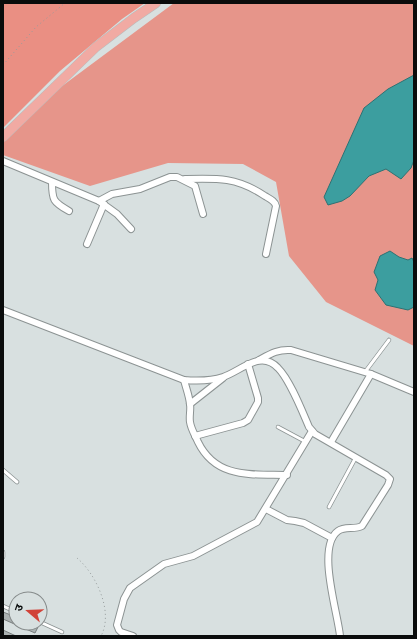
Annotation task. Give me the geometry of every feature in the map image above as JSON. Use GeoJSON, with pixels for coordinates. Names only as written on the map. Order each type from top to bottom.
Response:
{"type":"FeatureCollection","features":[{"type":"Feature","properties":{"kind":"main road"},"geometry":{"type":"LineString","coordinates":[[3,137],[96,47],[156,3]]}},
{"type":"Feature","properties":{"kind":"street"},"geometry":{"type":"LineString","coordinates":[[3,161],[101,202],[117,214],[131,229]]}},
{"type":"Feature","properties":{"kind":"street"},"geometry":{"type":"LineString","coordinates":[[87,244],[101,202],[112,194],[140,189],[170,177],[177,177],[196,186],[203,214]]}},
{"type":"Feature","properties":{"kind":"street"},"geometry":{"type":"LineString","coordinates":[[182,179],[215,178],[234,182],[256,190],[274,201],[276,206],[266,254]]}},
{"type":"Feature","properties":{"kind":"street"},"geometry":{"type":"LineString","coordinates":[[52,182],[52,195],[55,202],[69,211]]}},
{"type":"Feature","properties":{"kind":"street"},"geometry":{"type":"LineString","coordinates":[[3,310],[184,380],[204,380],[224,377]]}},
{"type":"Feature","properties":{"kind":"street"},"geometry":{"type":"LineString","coordinates":[[257,361],[275,351],[285,349],[368,373],[414,392]]}},
{"type":"Feature","properties":{"kind":"street"},"geometry":{"type":"LineString","coordinates":[[190,404],[224,377],[248,364],[262,360],[269,361],[280,370],[312,431],[389,477],[390,481],[362,526],[346,527],[332,538],[329,550],[329,575],[340,636]]}},
{"type":"Feature","properties":{"kind":"street"},"geometry":{"type":"LineString","coordinates":[[195,436],[243,423],[248,420],[257,405],[258,398],[248,364]]}},
{"type":"Feature","properties":{"kind":"street"},"geometry":{"type":"LineString","coordinates":[[330,442],[368,373]]}},
{"type":"Feature","properties":{"kind":"street"},"geometry":{"type":"LineString","coordinates":[[184,380],[190,404],[190,420],[195,436],[207,456],[214,463],[222,468],[243,473],[287,475]]}},
{"type":"Feature","properties":{"kind":"street"},"geometry":{"type":"LineString","coordinates":[[133,636],[121,632],[117,626],[124,599],[134,584],[164,564],[193,556],[260,519],[312,431]]}},
{"type":"Feature","properties":{"kind":"street"},"geometry":{"type":"LineString","coordinates":[[266,509],[287,520],[304,523],[332,538]]}},
{"type":"Feature","properties":{"kind":"lane"},"geometry":{"type":"LineString","coordinates":[[368,373],[389,340]]}},
{"type":"Feature","properties":{"kind":"lane"},"geometry":{"type":"LineString","coordinates":[[278,427],[306,442]]}},
{"type":"Feature","properties":{"kind":"lane"},"geometry":{"type":"LineString","coordinates":[[330,506],[356,457]]}},
{"type":"Feature","properties":{"kind":"lane"},"geometry":{"type":"LineString","coordinates":[[3,470],[17,482]]}},
{"type":"Feature","properties":{"kind":"lane"},"geometry":{"type":"LineString","coordinates":[[3,552],[3,557]]}},
{"type":"Feature","properties":{"kind":"lane"},"geometry":{"type":"LineString","coordinates":[[48,626],[62,632]]}},
{"type":"Feature","properties":{"kind":"path"},"geometry":{"type":"LineString","coordinates":[[3,65],[36,27],[65,3]]}},
{"type":"Feature","properties":{"kind":"path"},"geometry":{"type":"LineString","coordinates":[[77,558],[82,563],[101,593],[105,607],[105,620],[101,636]]}},
{"type":"Feature","properties":{"kind":"shaded area"},"geometry":{"type":"Polygon","coordinates":[[[3,3],[145,3],[122,19],[60,71],[3,128],[3,3]]]}},
{"type":"Feature","properties":{"kind":"shaded area"},"geometry":{"type":"Polygon","coordinates":[[[174,3],[414,3],[414,346],[326,302],[289,256],[276,182],[243,164],[168,163],[90,186],[3,155],[3,142],[46,98],[174,3]]]}},
{"type":"Feature","properties":{"kind":"water"},"geometry":{"type":"Polygon","coordinates":[[[414,75],[414,160],[411,168],[401,179],[386,169],[369,176],[350,196],[342,201],[328,205],[324,197],[364,108],[388,89],[414,75]]]}},
{"type":"Feature","properties":{"kind":"water"},"geometry":{"type":"Polygon","coordinates":[[[390,251],[399,257],[408,260],[412,258],[414,262],[414,307],[408,310],[386,305],[375,290],[378,280],[374,272],[380,256],[390,251]]]}},
{"type":"Feature","properties":{"kind":"building"},"geometry":{"type":"Polygon","coordinates":[[[3,612],[8,614],[8,621],[3,619],[3,612]]]}},
{"type":"Feature","properties":{"kind":"building"},"geometry":{"type":"Polygon","coordinates":[[[3,630],[16,636],[3,636],[3,630]]]}}]}
